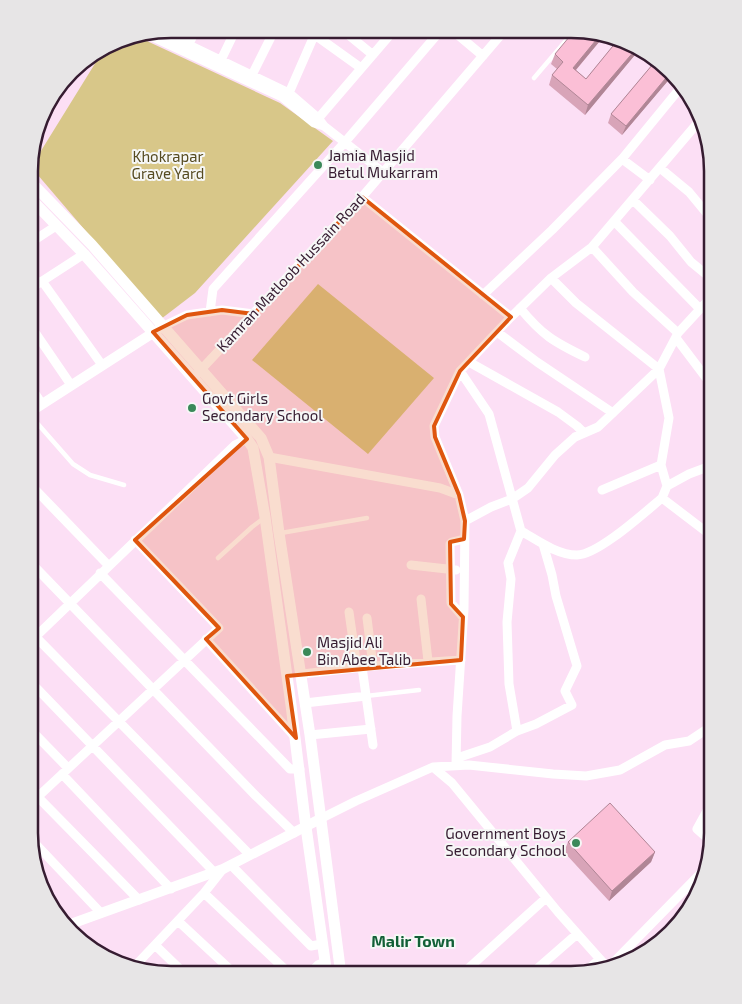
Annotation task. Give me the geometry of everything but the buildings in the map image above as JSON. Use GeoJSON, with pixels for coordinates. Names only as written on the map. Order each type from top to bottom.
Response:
{"type":"FeatureCollection","features":[{"type":"Feature","properties":{"kind":"main road"},"geometry":{"type":"LineString","coordinates":[[38,189],[92,245],[202,369],[261,438],[270,457],[279,533],[302,674],[322,818],[339,966]]}},
{"type":"Feature","properties":{"kind":"main road"},"geometry":{"type":"LineString","coordinates":[[38,207],[84,254],[247,439],[255,455],[296,738],[326,966]]}},
{"type":"Feature","properties":{"kind":"street"},"geometry":{"type":"LineString","coordinates":[[177,38],[289,93],[316,120]]}},
{"type":"Feature","properties":{"kind":"street"},"geometry":{"type":"LineString","coordinates":[[189,44],[192,38]]}},
{"type":"Feature","properties":{"kind":"street"},"geometry":{"type":"LineString","coordinates":[[221,60],[232,38]]}},
{"type":"Feature","properties":{"kind":"street"},"geometry":{"type":"LineString","coordinates":[[252,75],[270,38]]}},
{"type":"Feature","properties":{"kind":"street"},"geometry":{"type":"LineString","coordinates":[[289,93],[313,38]]}},
{"type":"Feature","properties":{"kind":"street"},"geometry":{"type":"LineString","coordinates":[[324,38],[361,68]]}},
{"type":"Feature","properties":{"kind":"street"},"geometry":{"type":"LineString","coordinates":[[352,38],[373,55]]}},
{"type":"Feature","properties":{"kind":"street"},"geometry":{"type":"LineString","coordinates":[[316,120],[387,38]]}},
{"type":"Feature","properties":{"kind":"street"},"geometry":{"type":"LineString","coordinates":[[210,312],[214,289],[345,142],[434,38]]}},
{"type":"Feature","properties":{"kind":"street"},"geometry":{"type":"LineString","coordinates":[[462,38],[483,56]]}},
{"type":"Feature","properties":{"kind":"street","name":"Kamran Matloob Hussain Road"},"geometry":{"type":"LineString","coordinates":[[193,378],[362,197],[498,38]]}},
{"type":"Feature","properties":{"kind":"street"},"geometry":{"type":"LineString","coordinates":[[157,39],[282,97],[316,120],[384,172]]}},
{"type":"Feature","properties":{"kind":"street"},"geometry":{"type":"LineString","coordinates":[[483,295],[552,230],[622,159],[678,91]]}},
{"type":"Feature","properties":{"kind":"street"},"geometry":{"type":"LineString","coordinates":[[456,762],[463,617],[465,521],[459,495],[434,432],[434,426],[460,371],[551,278],[592,247],[696,125]]}},
{"type":"Feature","properties":{"kind":"street"},"geometry":{"type":"LineString","coordinates":[[622,159],[650,180]]}},
{"type":"Feature","properties":{"kind":"street"},"geometry":{"type":"LineString","coordinates":[[660,168],[689,192],[704,210]]}},
{"type":"Feature","properties":{"kind":"street"},"geometry":{"type":"LineString","coordinates":[[362,197],[511,317]]}},
{"type":"Feature","properties":{"kind":"street"},"geometry":{"type":"LineString","coordinates":[[633,200],[670,236],[691,262],[704,273]]}},
{"type":"Feature","properties":{"kind":"street"},"geometry":{"type":"LineString","coordinates":[[465,521],[491,507],[512,499],[528,488],[555,455],[575,437],[598,426],[613,413],[659,368],[677,336],[702,307],[614,221]]}},
{"type":"Feature","properties":{"kind":"street"},"geometry":{"type":"LineString","coordinates":[[38,238],[56,226]]}},
{"type":"Feature","properties":{"kind":"street"},"geometry":{"type":"LineString","coordinates":[[592,247],[677,336],[704,374]]}},
{"type":"Feature","properties":{"kind":"street"},"geometry":{"type":"LineString","coordinates":[[38,284],[84,254]]}},
{"type":"Feature","properties":{"kind":"street"},"geometry":{"type":"LineString","coordinates":[[521,531],[558,551],[578,555],[594,549],[624,528],[662,498],[667,486],[661,465],[668,418],[659,368],[576,303],[551,278]]}},
{"type":"Feature","properties":{"kind":"street"},"geometry":{"type":"LineString","coordinates":[[42,281],[102,365]]}},
{"type":"Feature","properties":{"kind":"street"},"geometry":{"type":"LineString","coordinates":[[520,308],[536,328],[555,342],[585,357]]}},
{"type":"Feature","properties":{"kind":"street"},"geometry":{"type":"LineString","coordinates":[[38,407],[153,332],[187,315],[222,310],[254,314]]}},
{"type":"Feature","properties":{"kind":"street"},"geometry":{"type":"LineString","coordinates":[[497,332],[537,362],[613,413]]}},
{"type":"Feature","properties":{"kind":"street"},"geometry":{"type":"LineString","coordinates":[[38,336],[71,385]]}},
{"type":"Feature","properties":{"kind":"street"},"geometry":{"type":"LineString","coordinates":[[468,362],[558,412],[584,433]]}},
{"type":"Feature","properties":{"kind":"street"},"geometry":{"type":"LineString","coordinates":[[460,371],[489,414],[521,531],[508,563],[511,579],[507,622],[509,684],[517,731]]}},
{"type":"Feature","properties":{"kind":"street"},"geometry":{"type":"LineString","coordinates":[[38,398],[42,404]]}},
{"type":"Feature","properties":{"kind":"street"},"geometry":{"type":"LineString","coordinates":[[38,631],[235,445],[247,439]]}},
{"type":"Feature","properties":{"kind":"street"},"geometry":{"type":"LineString","coordinates":[[270,457],[440,488],[459,495]]}},
{"type":"Feature","properties":{"kind":"street"},"geometry":{"type":"LineString","coordinates":[[602,490],[661,465]]}},
{"type":"Feature","properties":{"kind":"street"},"geometry":{"type":"LineString","coordinates":[[667,486],[704,468]]}},
{"type":"Feature","properties":{"kind":"street"},"geometry":{"type":"LineString","coordinates":[[38,492],[108,565]]}},
{"type":"Feature","properties":{"kind":"street"},"geometry":{"type":"LineString","coordinates":[[662,498],[704,530]]}},
{"type":"Feature","properties":{"kind":"street"},"geometry":{"type":"LineString","coordinates":[[463,617],[450,603],[450,544],[464,539]]}},
{"type":"Feature","properties":{"kind":"street"},"geometry":{"type":"LineString","coordinates":[[135,540],[218,628],[38,797],[139,900]]}},
{"type":"Feature","properties":{"kind":"street"},"geometry":{"type":"LineString","coordinates":[[73,922],[223,869],[356,801],[433,767],[456,762],[490,747],[517,731],[536,724],[572,705],[565,691],[577,666],[543,544]]}},
{"type":"Feature","properties":{"kind":"street"},"geometry":{"type":"LineString","coordinates":[[411,565],[463,570]]}},
{"type":"Feature","properties":{"kind":"street"},"geometry":{"type":"LineString","coordinates":[[38,570],[294,833]]}},
{"type":"Feature","properties":{"kind":"street"},"geometry":{"type":"LineString","coordinates":[[272,572],[285,570]]}},
{"type":"Feature","properties":{"kind":"street"},"geometry":{"type":"LineString","coordinates":[[100,574],[290,769],[300,769]]}},
{"type":"Feature","properties":{"kind":"street"},"geometry":{"type":"LineString","coordinates":[[421,598],[428,661]]}},
{"type":"Feature","properties":{"kind":"street"},"geometry":{"type":"LineString","coordinates":[[349,612],[366,696],[373,744]]}},
{"type":"Feature","properties":{"kind":"street"},"geometry":{"type":"LineString","coordinates":[[367,618],[373,666]]}},
{"type":"Feature","properties":{"kind":"street"},"geometry":{"type":"LineString","coordinates":[[206,640],[296,738]]}},
{"type":"Feature","properties":{"kind":"street"},"geometry":{"type":"LineString","coordinates":[[38,644],[118,721],[250,855]]}},
{"type":"Feature","properties":{"kind":"street"},"geometry":{"type":"LineString","coordinates":[[302,674],[360,667],[460,660]]}},
{"type":"Feature","properties":{"kind":"street"},"geometry":{"type":"LineString","coordinates":[[38,689],[92,746],[223,869],[311,946],[322,944]]}},
{"type":"Feature","properties":{"kind":"street"},"geometry":{"type":"LineString","coordinates":[[306,703],[366,696]]}},
{"type":"Feature","properties":{"kind":"street"},"geometry":{"type":"LineString","coordinates":[[310,735],[371,729]]}},
{"type":"Feature","properties":{"kind":"street"},"geometry":{"type":"LineString","coordinates":[[456,762],[469,765],[586,776],[620,770],[665,745],[689,741],[704,732]]}},
{"type":"Feature","properties":{"kind":"street"},"geometry":{"type":"LineString","coordinates":[[38,739],[171,889]]}},
{"type":"Feature","properties":{"kind":"street"},"geometry":{"type":"LineString","coordinates":[[433,767],[452,783],[546,898],[603,962]]}},
{"type":"Feature","properties":{"kind":"street"},"geometry":{"type":"LineString","coordinates":[[704,816],[697,829],[704,835]]}},
{"type":"Feature","properties":{"kind":"street"},"geometry":{"type":"LineString","coordinates":[[39,847],[101,913]]}},
{"type":"Feature","properties":{"kind":"street"},"geometry":{"type":"LineString","coordinates":[[138,962],[204,893],[223,869]]}},
{"type":"Feature","properties":{"kind":"street"},"geometry":{"type":"LineString","coordinates":[[617,958],[696,878]]}},
{"type":"Feature","properties":{"kind":"street"},"geometry":{"type":"LineString","coordinates":[[204,893],[282,966]]}},
{"type":"Feature","properties":{"kind":"street"},"geometry":{"type":"LineString","coordinates":[[471,966],[546,898]]}},
{"type":"Feature","properties":{"kind":"street"},"geometry":{"type":"LineString","coordinates":[[178,921],[227,966]]}},
{"type":"Feature","properties":{"kind":"street"},"geometry":{"type":"LineString","coordinates":[[541,966],[578,934]]}},
{"type":"Feature","properties":{"kind":"street"},"geometry":{"type":"LineString","coordinates":[[155,945],[177,966]]}},
{"type":"Feature","properties":{"kind":"street"},"geometry":{"type":"LineString","coordinates":[[594,964],[600,959]]}},
{"type":"Feature","properties":{"kind":"street"},"geometry":{"type":"LineString","coordinates":[[317,966],[325,962]]}},
{"type":"Feature","properties":{"kind":"lane"},"geometry":{"type":"LineString","coordinates":[[534,78],[568,38]]}},
{"type":"Feature","properties":{"kind":"lane"},"geometry":{"type":"LineString","coordinates":[[38,422],[73,464],[90,476],[124,485]]}},
{"type":"Feature","properties":{"kind":"lane"},"geometry":{"type":"LineString","coordinates":[[218,558],[252,527],[265,518]]}},
{"type":"Feature","properties":{"kind":"lane"},"geometry":{"type":"LineString","coordinates":[[279,533],[367,518]]}},
{"type":"Feature","properties":{"kind":"lane"},"geometry":{"type":"LineString","coordinates":[[366,696],[419,690]]}},
{"type":"Feature","properties":{"kind":"highlighted area"},"geometry":{"type":"Polygon","coordinates":[[[362,197],[511,317],[460,371],[434,426],[435,437],[459,495],[465,521],[464,539],[450,542],[451,604],[463,617],[461,660],[287,676],[296,738],[206,639],[219,628],[135,540],[247,439],[153,332],[187,315],[222,310],[254,314],[362,197]]]}},
{"type":"Feature","properties":{"kind":"green space","name":"Khokrapar Grave Yard"},"geometry":{"type":"Polygon","coordinates":[[[145,40],[280,103],[333,141],[195,293],[161,319],[38,175],[39,154],[97,60],[112,51],[145,40]]]}},
{"type":"Feature","properties":{"kind":"green space"},"geometry":{"type":"Polygon","coordinates":[[[318,284],[434,378],[368,454],[252,360],[318,284]]]}},
{"type":"Feature","properties":{"kind":"place","name":"Jamia Masjid Betul Mukarram"},"geometry":{"type":"Point","coordinates":[318,165]}},
{"type":"Feature","properties":{"kind":"place","name":"Govt Girls Secondary School"},"geometry":{"type":"Point","coordinates":[192,408]}},
{"type":"Feature","properties":{"kind":"place","name":"Masjid Ali Bin Abee Talib"},"geometry":{"type":"Point","coordinates":[307,652]}},
{"type":"Feature","properties":{"kind":"place","name":"Government Boys Secondary School"},"geometry":{"type":"Point","coordinates":[576,843]}},
{"type":"Feature","properties":{"kind":"district","name":"Malir Town"},"geometry":{"type":"Point","coordinates":[413,941]}}]}
